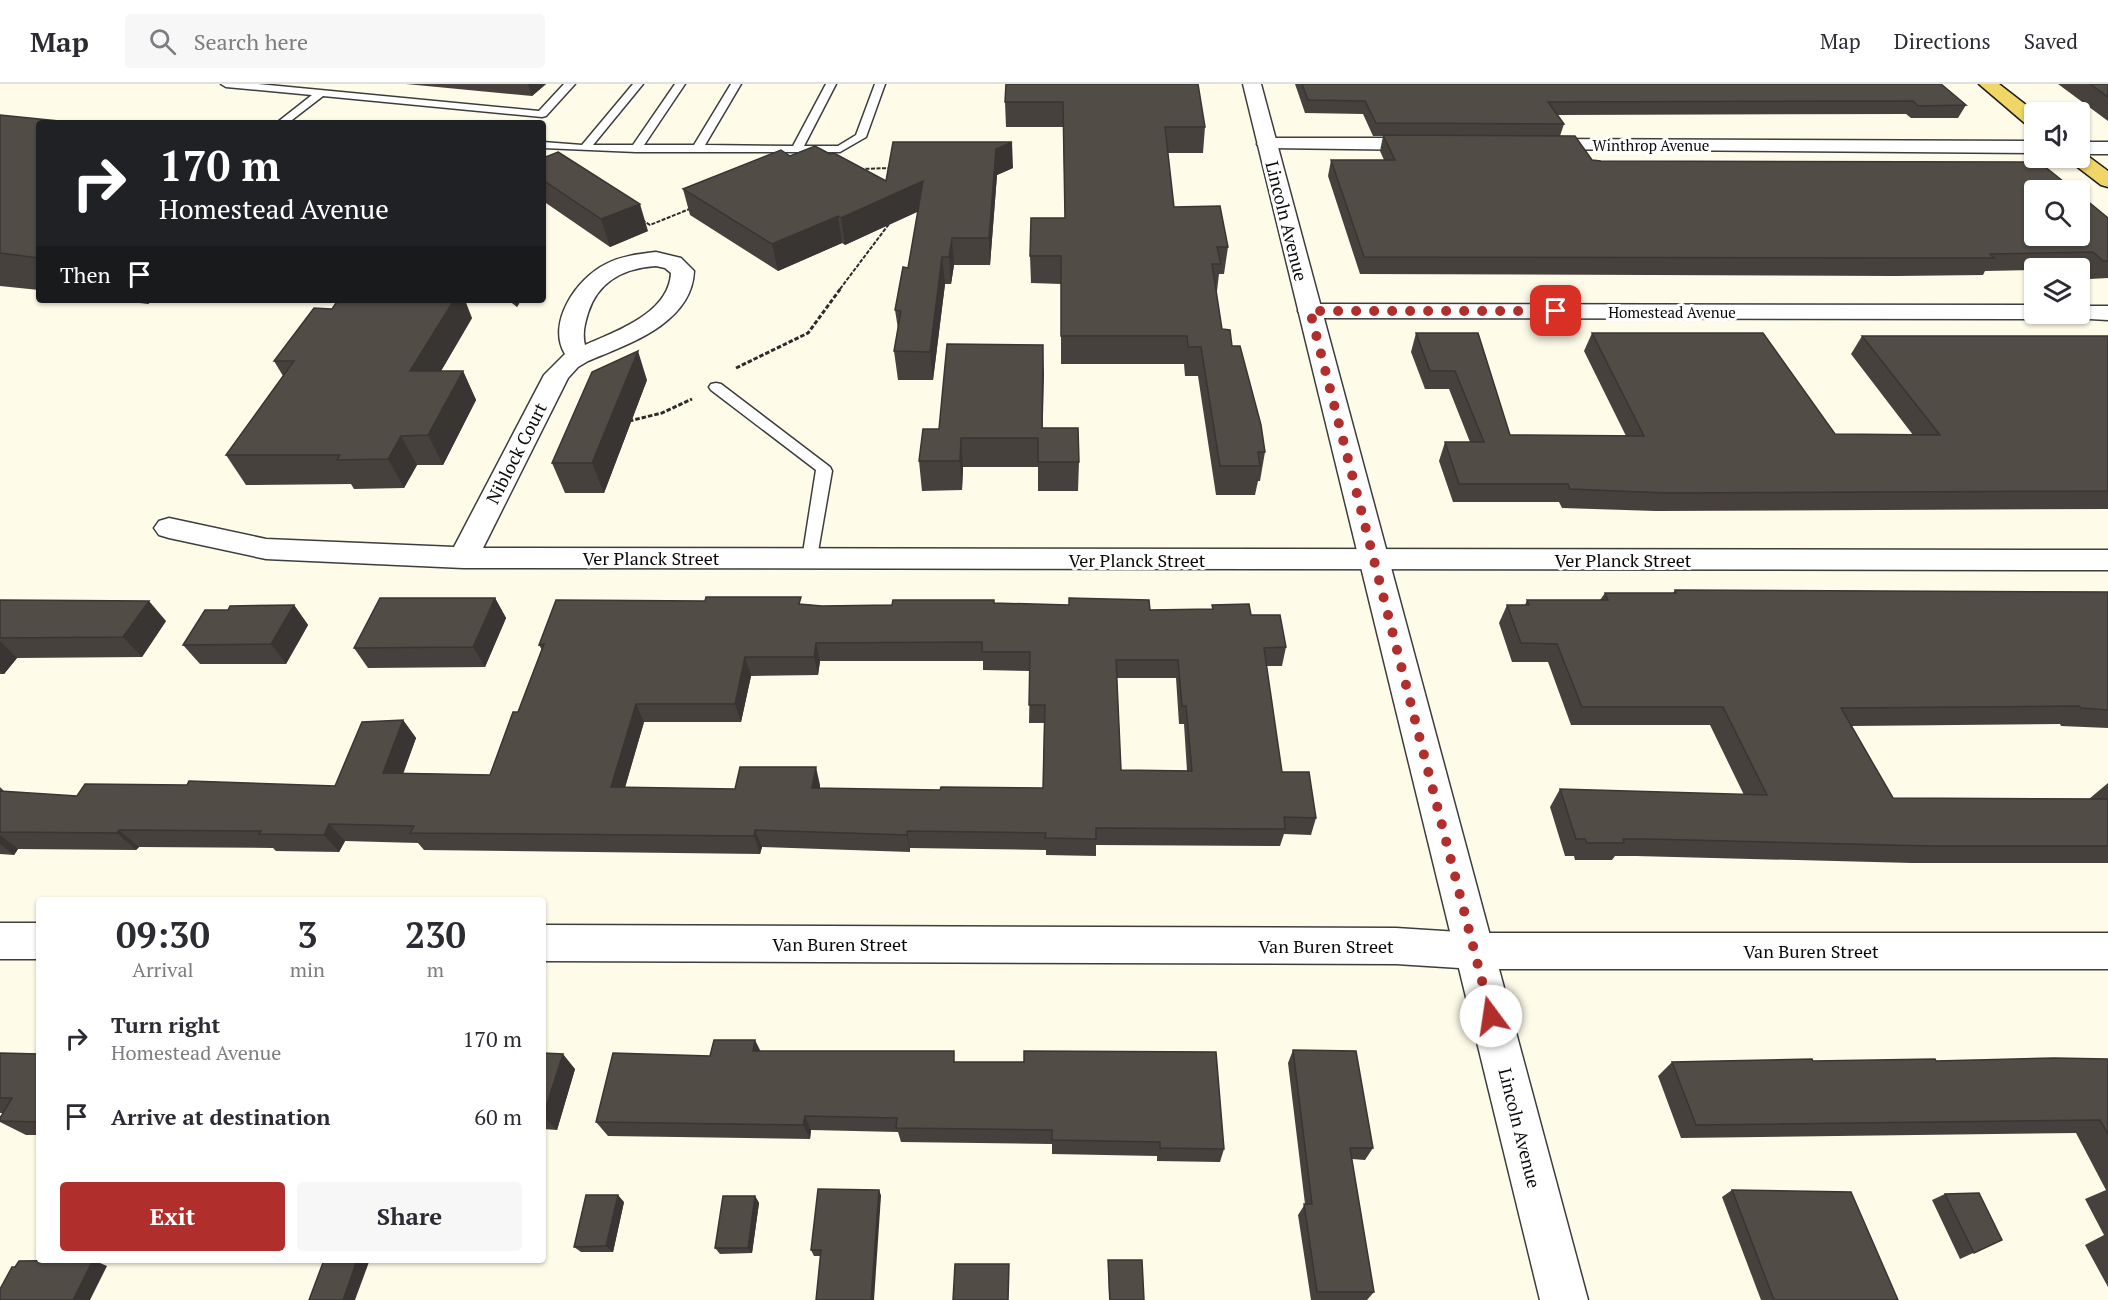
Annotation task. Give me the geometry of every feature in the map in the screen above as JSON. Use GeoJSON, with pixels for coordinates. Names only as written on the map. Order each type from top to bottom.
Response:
{"type":"FeatureCollection","features":[{"type":"Feature","properties":{"kind":"main road"},"geometry":{"type":"LineString","coordinates":[[1988,84],[2024,113]]}},
{"type":"Feature","properties":{"kind":"main road"},"geometry":{"type":"LineString","coordinates":[[2090,168],[2108,182]]}},
{"type":"Feature","properties":{"kind":"street","name":"Lincoln Avenue"},"geometry":{"type":"LineString","coordinates":[[1252,84],[1564,1300]]}},
{"type":"Feature","properties":{"kind":"street"},"geometry":{"type":"LineString","coordinates":[[1267,144],[1441,144]]}},
{"type":"Feature","properties":{"kind":"street","name":"Winthrop Avenue"},"geometry":{"type":"LineString","coordinates":[[1524,145],[2024,147]]}},
{"type":"Feature","properties":{"kind":"street"},"geometry":{"type":"LineString","coordinates":[[2090,148],[2108,148]]}},
{"type":"Feature","properties":{"kind":"street","name":"Niblock Court"},"geometry":{"type":"LineString","coordinates":[[463,558],[557,375],[579,356],[648,322],[668,308],[684,288],[683,271],[666,261],[647,260],[620,266],[597,279],[582,296],[572,327],[570,340],[579,356]]}},
{"type":"Feature","properties":{"kind":"street","name":"Homestead Avenue"},"geometry":{"type":"LineString","coordinates":[[1310,311],[2024,312]]}},
{"type":"Feature","properties":{"kind":"street"},"geometry":{"type":"LineString","coordinates":[[2090,313],[2108,313]]}},
{"type":"Feature","properties":{"kind":"street","name":"Ver Planck Street"},"geometry":{"type":"LineString","coordinates":[[169,528],[266,549],[463,558],[1375,561],[2108,560]]}},
{"type":"Feature","properties":{"kind":"street"},"geometry":{"type":"LineString","coordinates":[[0,941],[36,941]]}},
{"type":"Feature","properties":{"kind":"street","name":"Van Buren Street"},"geometry":{"type":"LineString","coordinates":[[546,943],[1396,946],[1475,951],[2108,951]]}},
{"type":"Feature","properties":{"kind":"lane"},"geometry":{"type":"LineString","coordinates":[[226,84],[539,119],[570,84]]}},
{"type":"Feature","properties":{"kind":"lane"},"geometry":{"type":"LineString","coordinates":[[585,148],[638,84]]}},
{"type":"Feature","properties":{"kind":"lane"},"geometry":{"type":"LineString","coordinates":[[636,149],[680,84]]}},
{"type":"Feature","properties":{"kind":"lane"},"geometry":{"type":"LineString","coordinates":[[697,149],[736,84]]}},
{"type":"Feature","properties":{"kind":"lane"},"geometry":{"type":"LineString","coordinates":[[797,149],[831,84]]}},
{"type":"Feature","properties":{"kind":"lane"},"geometry":{"type":"LineString","coordinates":[[546,145],[636,149],[840,149],[861,137],[880,84]]}},
{"type":"Feature","properties":{"kind":"lane"},"geometry":{"type":"LineString","coordinates":[[286,120],[320,94]]}},
{"type":"Feature","properties":{"kind":"lane"},"geometry":{"type":"LineString","coordinates":[[716,387],[822,467],[824,471],[810,559]]}},
{"type":"Feature","properties":{"kind":"path"},"geometry":{"type":"LineString","coordinates":[[850,169],[894,168]]}},
{"type":"Feature","properties":{"kind":"path"},"geometry":{"type":"LineString","coordinates":[[640,219],[650,225],[701,204]]}},
{"type":"Feature","properties":{"kind":"path"},"geometry":{"type":"LineString","coordinates":[[626,421],[662,413],[716,387],[723,374],[808,333],[899,212]]}},
{"type":"Feature","properties":{"kind":"building"},"geometry":{"type":"Polygon","coordinates":[[[1006,84],[1198,84],[1205,127],[1165,127],[1174,207],[1220,206],[1228,247],[1217,247],[1221,264],[1212,264],[1222,329],[1230,330],[1232,346],[1240,346],[1261,425],[1265,452],[1258,452],[1260,466],[1220,466],[1201,347],[1188,347],[1187,336],[1061,336],[1061,256],[1030,256],[1031,218],[1065,218],[1063,102],[1005,102],[1006,84]]]}},
{"type":"Feature","properties":{"kind":"building"},"geometry":{"type":"Polygon","coordinates":[[[1302,84],[1941,84],[1966,105],[1918,106],[1913,101],[1548,102],[1564,124],[1376,123],[1365,101],[1308,100],[1302,84]]]}},
{"type":"Feature","properties":{"kind":"building"},"geometry":{"type":"Polygon","coordinates":[[[2090,84],[2108,84],[2108,97],[2090,84]]]}},
{"type":"Feature","properties":{"kind":"building"},"geometry":{"type":"Polygon","coordinates":[[[0,115],[49,120],[36,120],[36,258],[0,253],[0,115]]]}},
{"type":"Feature","properties":{"kind":"building"},"geometry":{"type":"Polygon","coordinates":[[[1383,135],[1575,136],[1592,160],[1601,161],[2024,162],[2024,168],[2046,168],[2062,180],[2024,180],[2024,246],[2090,246],[2090,203],[2108,218],[2108,261],[2103,261],[2093,252],[1990,254],[1994,258],[1364,257],[1331,160],[1395,160],[1383,135]]]}},
{"type":"Feature","properties":{"kind":"building"},"geometry":{"type":"Polygon","coordinates":[[[893,142],[1012,142],[996,149],[989,238],[952,238],[949,257],[942,257],[930,352],[894,351],[901,311],[895,310],[903,267],[908,268],[923,181],[841,218],[838,216],[772,244],[683,189],[781,150],[790,156],[815,146],[830,154],[834,153],[886,181],[893,142]]]}},
{"type":"Feature","properties":{"kind":"building"},"geometry":{"type":"Polygon","coordinates":[[[558,152],[640,204],[601,219],[546,182],[546,157],[558,152]]]}},
{"type":"Feature","properties":{"kind":"building"},"geometry":{"type":"Polygon","coordinates":[[[336,303],[452,303],[410,371],[463,371],[428,435],[401,436],[388,459],[337,460],[340,455],[226,455],[294,361],[274,361],[314,308],[332,309],[336,303]]]}},
{"type":"Feature","properties":{"kind":"building"},"geometry":{"type":"Polygon","coordinates":[[[1416,333],[1478,333],[1510,435],[1644,436],[1592,333],[1763,333],[1835,434],[1940,435],[1862,336],[2108,336],[2108,491],[1666,493],[1570,489],[1568,484],[1459,484],[1445,442],[1484,442],[1455,371],[1430,371],[1416,333]]]}},
{"type":"Feature","properties":{"kind":"building"},"geometry":{"type":"Polygon","coordinates":[[[947,344],[1043,345],[1042,428],[1078,428],[1079,462],[1038,462],[1038,438],[961,438],[960,461],[919,461],[923,429],[939,429],[947,344]]]}},
{"type":"Feature","properties":{"kind":"building"},"geometry":{"type":"Polygon","coordinates":[[[638,351],[592,463],[552,463],[592,372],[638,351]]]}},
{"type":"Feature","properties":{"kind":"building"},"geometry":{"type":"Polygon","coordinates":[[[1675,590],[2108,592],[2108,710],[2079,706],[1841,708],[1893,798],[2108,799],[2108,846],[1931,846],[1648,839],[1623,839],[1624,843],[1587,843],[1585,839],[1576,839],[1560,789],[1767,795],[1723,707],[1582,707],[1557,644],[1521,643],[1507,605],[1529,605],[1527,600],[1608,600],[1605,593],[1676,593],[1675,590]]]}},
{"type":"Feature","properties":{"kind":"building"},"geometry":{"type":"Polygon","coordinates":[[[706,597],[801,597],[799,604],[822,606],[892,605],[893,600],[994,600],[994,603],[1069,605],[1069,598],[1149,600],[1150,610],[1213,609],[1212,605],[1249,604],[1251,615],[1280,615],[1286,647],[1264,648],[1282,772],[1309,772],[1316,818],[1284,817],[1285,829],[1096,828],[1096,839],[1045,838],[1046,833],[907,831],[907,835],[755,830],[754,836],[410,833],[414,826],[329,824],[324,835],[259,834],[261,831],[0,832],[0,791],[77,796],[85,784],[187,785],[189,781],[335,786],[362,722],[403,720],[383,773],[490,775],[513,712],[518,712],[544,644],[539,645],[556,600],[705,601],[706,597]],[[982,642],[816,643],[814,657],[745,657],[735,704],[636,704],[611,787],[735,789],[740,767],[816,767],[812,788],[940,790],[941,787],[1043,788],[1045,705],[1029,705],[1030,652],[982,652],[982,642]],[[1116,660],[1121,770],[1192,771],[1186,706],[1182,706],[1178,660],[1116,660]]]}},
{"type":"Feature","properties":{"kind":"building"},"geometry":{"type":"Polygon","coordinates":[[[380,598],[495,598],[473,647],[354,648],[380,598]]]}},
{"type":"Feature","properties":{"kind":"building"},"geometry":{"type":"Polygon","coordinates":[[[0,600],[149,601],[123,637],[0,638],[0,600]]]}},
{"type":"Feature","properties":{"kind":"building"},"geometry":{"type":"Polygon","coordinates":[[[294,605],[271,644],[183,645],[205,610],[228,610],[230,606],[294,605]]]}},
{"type":"Feature","properties":{"kind":"building"},"geometry":{"type":"Polygon","coordinates":[[[714,1040],[755,1040],[753,1051],[954,1051],[954,1062],[1024,1062],[1024,1051],[1216,1052],[1224,1149],[1160,1148],[1160,1142],[1052,1140],[1052,1130],[896,1128],[897,1118],[805,1116],[803,1125],[596,1122],[613,1053],[710,1056],[714,1040]]]}},
{"type":"Feature","properties":{"kind":"building"},"geometry":{"type":"Polygon","coordinates":[[[1293,1050],[1356,1051],[1373,1148],[1350,1148],[1374,1292],[1317,1292],[1304,1204],[1312,1204],[1293,1050]]]}},
{"type":"Feature","properties":{"kind":"building"},"geometry":{"type":"Polygon","coordinates":[[[0,1053],[36,1054],[36,1122],[0,1121],[12,1098],[0,1098],[0,1053]]]}},
{"type":"Feature","properties":{"kind":"building"},"geometry":{"type":"Polygon","coordinates":[[[546,1053],[563,1054],[546,1107],[546,1053]]]}},
{"type":"Feature","properties":{"kind":"building"},"geometry":{"type":"Polygon","coordinates":[[[1812,1059],[1813,1061],[1935,1059],[1936,1061],[2108,1059],[2108,1134],[2100,1120],[1696,1125],[1672,1062],[1812,1059]]]}},
{"type":"Feature","properties":{"kind":"building"},"geometry":{"type":"Polygon","coordinates":[[[818,1189],[879,1190],[871,1300],[816,1300],[821,1250],[811,1250],[818,1189]]]}},
{"type":"Feature","properties":{"kind":"building"},"geometry":{"type":"Polygon","coordinates":[[[1732,1190],[1851,1192],[1898,1300],[1774,1300],[1732,1190]]]}},
{"type":"Feature","properties":{"kind":"building"},"geometry":{"type":"Polygon","coordinates":[[[1979,1193],[2002,1240],[1974,1253],[1945,1194],[1979,1193]]]}},
{"type":"Feature","properties":{"kind":"building"},"geometry":{"type":"Polygon","coordinates":[[[586,1195],[618,1195],[606,1246],[574,1247],[586,1195]]]}},
{"type":"Feature","properties":{"kind":"building"},"geometry":{"type":"Polygon","coordinates":[[[723,1196],[755,1196],[748,1248],[715,1248],[723,1196]]]}},
{"type":"Feature","properties":{"kind":"building"},"geometry":{"type":"Polygon","coordinates":[[[1108,1260],[1142,1260],[1144,1300],[1110,1300],[1108,1260]]]}},
{"type":"Feature","properties":{"kind":"building"},"geometry":{"type":"Polygon","coordinates":[[[19,1261],[92,1263],[73,1300],[0,1300],[0,1289],[12,1267],[15,1267],[19,1261]]]}},
{"type":"Feature","properties":{"kind":"building"},"geometry":{"type":"Polygon","coordinates":[[[323,1263],[356,1263],[343,1300],[309,1300],[323,1263]]]}},
{"type":"Feature","properties":{"kind":"building"},"geometry":{"type":"Polygon","coordinates":[[[955,1264],[1009,1264],[1008,1300],[953,1300],[955,1264]]]}},
{"type":"Feature","properties":{"kind":"route"},"geometry":{"type":"LineString","coordinates":[[1491,1016],[1310,311],[1556,311]]}}]}
